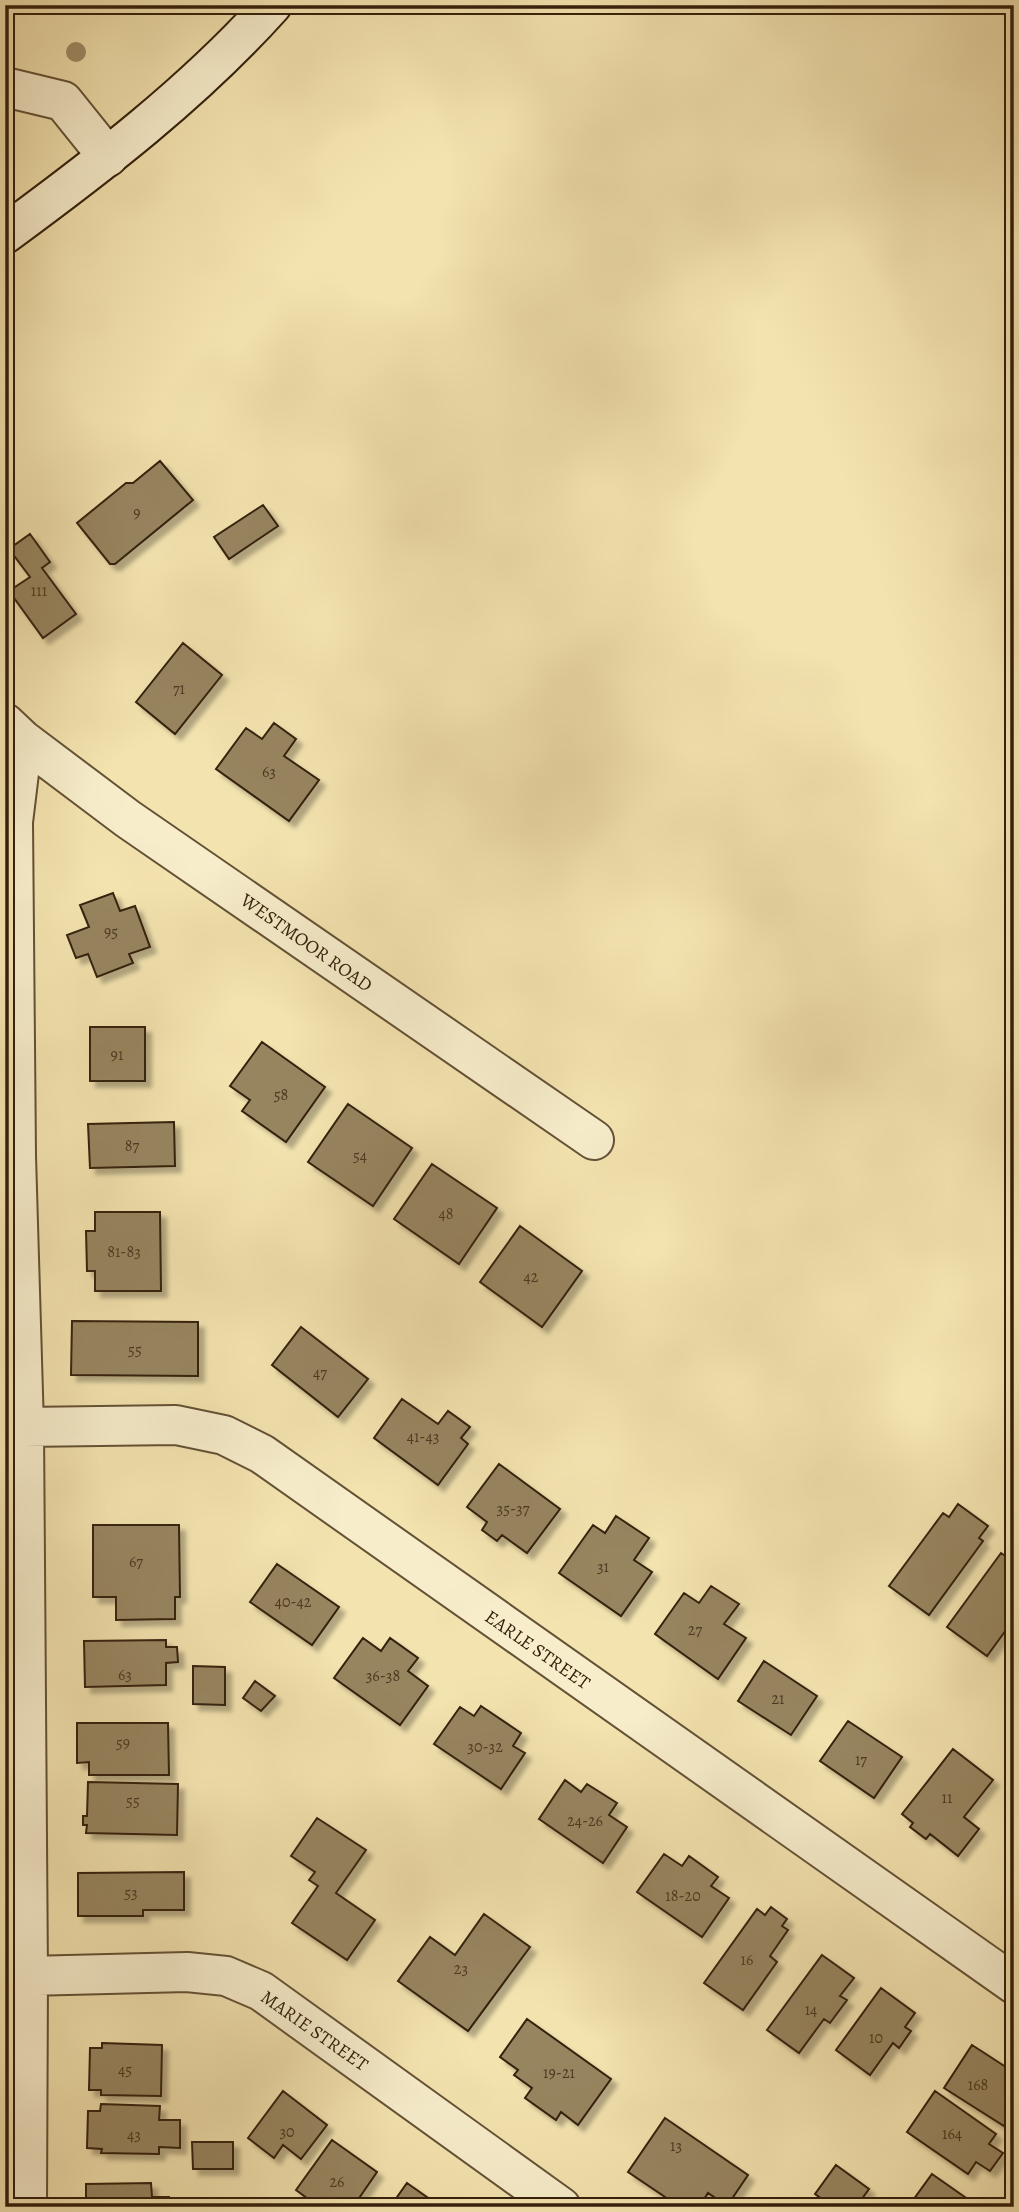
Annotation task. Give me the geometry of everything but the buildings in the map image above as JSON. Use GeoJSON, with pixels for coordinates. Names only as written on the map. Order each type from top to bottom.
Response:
{"type":"FeatureCollection","features":[{"type":"Feature","properties":{"kind":"street"},"geometry":{"type":"LineString","coordinates":[[5,234],[107,158],[187,89],[272,5]]}},
{"type":"Feature","properties":{"kind":"street"},"geometry":{"type":"LineString","coordinates":[[5,87],[63,101],[107,158]]}},
{"type":"Feature","properties":{"kind":"street"},"geometry":{"type":"LineString","coordinates":[[14,731],[11,1158],[24,1427],[27,2207]]}},
{"type":"Feature","properties":{"kind":"street","name":"WESTMOOR ROAD"},"geometry":{"type":"LineString","coordinates":[[14,731],[128,819],[594,1140]]}},
{"type":"Feature","properties":{"kind":"street","name":"EARLE STREET"},"geometry":{"type":"LineString","coordinates":[[24,1427],[176,1425],[223,1435],[262,1454],[1014,1984]]}},
{"type":"Feature","properties":{"kind":"street","name":"MARIE STREET"},"geometry":{"type":"LineString","coordinates":[[28,1976],[187,1972],[226,1976],[261,1991],[561,2207]]}}]}
